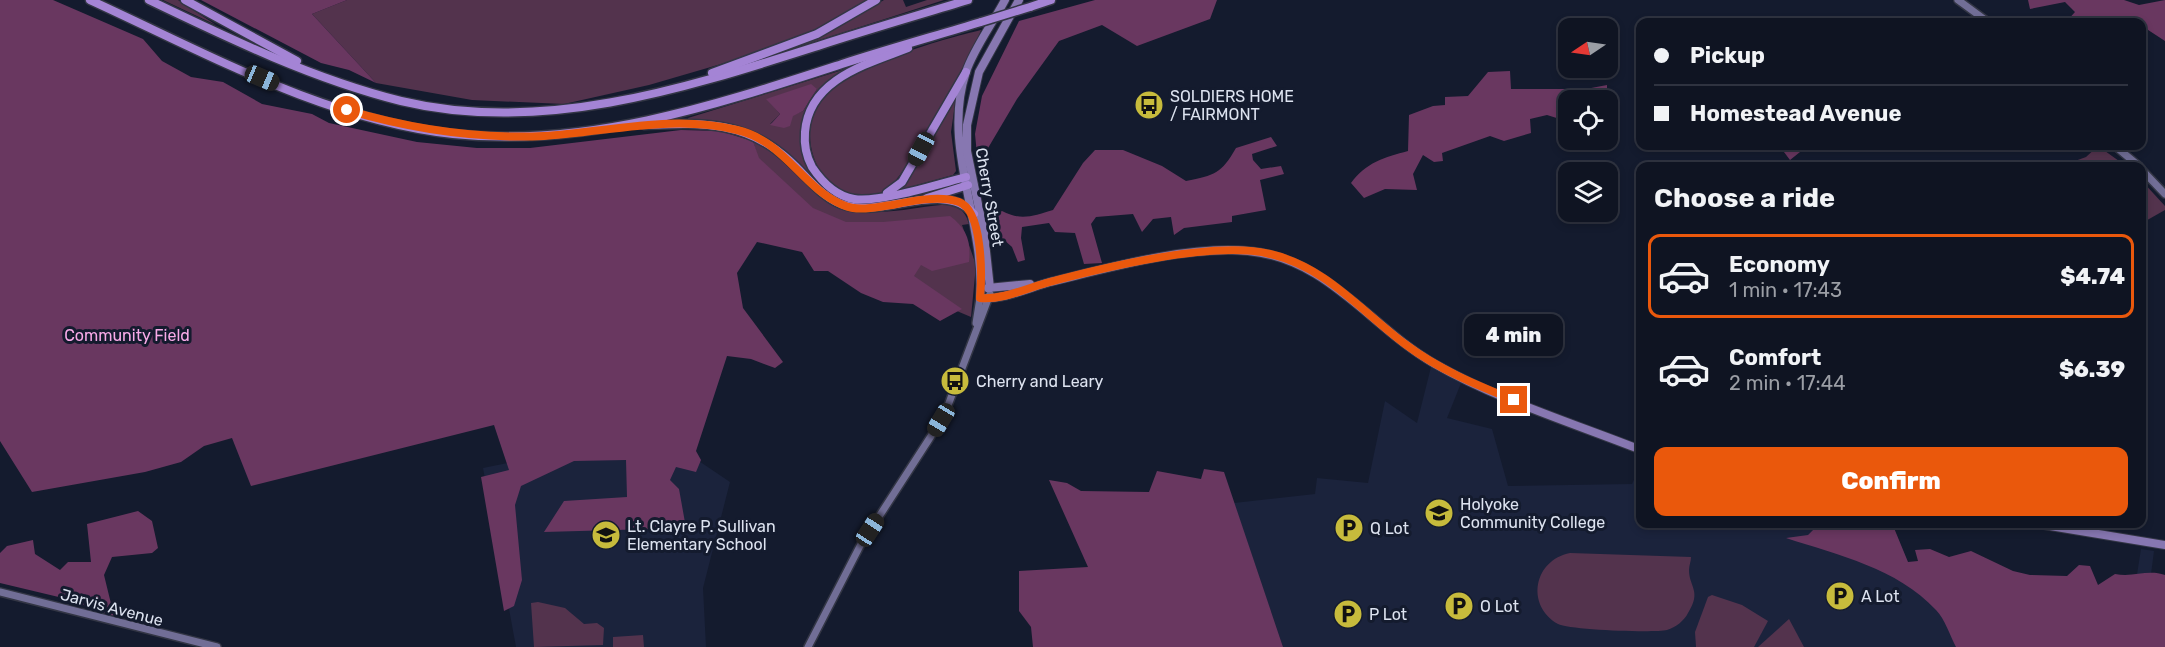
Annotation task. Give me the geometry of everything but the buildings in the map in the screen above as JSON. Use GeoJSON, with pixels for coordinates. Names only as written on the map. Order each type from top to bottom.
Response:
{"type":"FeatureCollection","features":[{"type":"Feature","properties":{"kind":"highway"},"geometry":{"type":"LineString","coordinates":[[90,0],[301,95],[363,115],[452,134],[545,136],[620,126],[729,100],[1051,0]]}},
{"type":"Feature","properties":{"kind":"highway"},"geometry":{"type":"LineString","coordinates":[[149,0],[259,52],[340,82],[401,101],[456,110],[507,113],[574,109],[669,89],[750,68],[968,0]]}},
{"type":"Feature","properties":{"kind":"highway"},"geometry":{"type":"LineString","coordinates":[[184,0],[260,43],[340,82]]}},
{"type":"Feature","properties":{"kind":"highway"},"geometry":{"type":"LineString","coordinates":[[669,89],[817,34],[876,0]]}},
{"type":"Feature","properties":{"kind":"highway"},"geometry":{"type":"LineString","coordinates":[[954,31],[839,78],[820,94],[809,112],[805,134],[806,148],[809,162],[820,177],[832,190],[848,198],[862,200],[879,198],[970,181]]}},
{"type":"Feature","properties":{"kind":"highway"},"geometry":{"type":"LineString","coordinates":[[879,198],[902,182],[966,72]]}},
{"type":"Feature","properties":{"kind":"highway"},"geometry":{"type":"LineString","coordinates":[[620,126],[692,124],[740,130],[766,140],[822,193],[844,206],[868,209],[915,201],[953,200],[968,207],[974,214]]}},
{"type":"Feature","properties":{"kind":"highway"},"geometry":{"type":"LineString","coordinates":[[915,201],[970,181]]}},
{"type":"Feature","properties":{"kind":"main road","name":"Cherry Street"},"geometry":{"type":"LineString","coordinates":[[990,288],[984,233],[958,134],[959,109],[966,72],[1005,0]]}},
{"type":"Feature","properties":{"kind":"main road","name":"Cherry Street"},"geometry":{"type":"LineString","coordinates":[[980,298],[966,132],[973,90],[979,72],[1019,0]]}},
{"type":"Feature","properties":{"kind":"main road"},"geometry":{"type":"LineString","coordinates":[[980,298],[990,299],[1048,283],[1149,261],[1195,254],[1227,250],[1270,254],[1322,276],[1404,343],[1435,364],[1494,392],[1636,448]]}},
{"type":"Feature","properties":{"kind":"main road"},"geometry":{"type":"LineString","coordinates":[[981,289],[1048,283]]}},
{"type":"Feature","properties":{"kind":"main road"},"geometry":{"type":"LineString","coordinates":[[2062,528],[2165,545]]}},
{"type":"Feature","properties":{"kind":"street"},"geometry":{"type":"LineString","coordinates":[[1958,0],[1983,18]]}},
{"type":"Feature","properties":{"kind":"street"},"geometry":{"type":"LineString","coordinates":[[2120,150],[2134,162]]}},
{"type":"Feature","properties":{"kind":"street"},"geometry":{"type":"LineString","coordinates":[[2146,174],[2165,194]]}},
{"type":"Feature","properties":{"kind":"street","name":"Cherry Street"},"geometry":{"type":"LineString","coordinates":[[808,647],[860,546],[944,416],[990,299],[990,288]]}},
{"type":"Feature","properties":{"kind":"street","name":"Cherry Street"},"geometry":{"type":"LineString","coordinates":[[974,335],[980,298]]}},
{"type":"Feature","properties":{"kind":"street","name":"Jarvis Avenue"},"geometry":{"type":"LineString","coordinates":[[0,592],[217,647]]}},
{"type":"Feature","properties":{"kind":"shaded area"},"geometry":{"type":"Polygon","coordinates":[[[163,0],[178,0],[216,25],[163,0]]]}},
{"type":"Feature","properties":{"kind":"shaded area"},"geometry":{"type":"Polygon","coordinates":[[[347,0],[874,0],[786,45],[649,85],[564,104],[472,100],[376,83],[312,14],[347,0]]]}},
{"type":"Feature","properties":{"kind":"shaded area"},"geometry":{"type":"Polygon","coordinates":[[[884,0],[903,0],[906,7],[927,0],[944,0],[801,46],[884,0]]]}},
{"type":"Feature","properties":{"kind":"shaded area"},"geometry":{"type":"Polygon","coordinates":[[[981,30],[937,117],[894,183],[884,192],[866,198],[849,196],[834,187],[822,174],[814,157],[810,138],[812,119],[821,100],[850,76],[871,66],[919,47],[981,30]]]}},
{"type":"Feature","properties":{"kind":"shaded area"},"geometry":{"type":"Polygon","coordinates":[[[849,68],[820,88],[804,113],[801,144],[814,181],[785,154],[759,136],[729,125],[689,121],[688,118],[849,68]],[[817,89],[767,99],[780,114],[770,124],[803,111],[817,89]]]}},
{"type":"Feature","properties":{"kind":"shaded area"},"geometry":{"type":"Polygon","coordinates":[[[956,97],[951,132],[956,171],[953,175],[899,190],[908,181],[956,97]]]}},
{"type":"Feature","properties":{"kind":"shaded area"},"geometry":{"type":"Polygon","coordinates":[[[753,141],[773,154],[821,197],[836,205],[868,212],[953,204],[959,208],[969,224],[962,225],[976,265],[971,317],[820,253],[784,183],[758,158],[753,141]]]}},
{"type":"Feature","properties":{"kind":"shaded area"},"geometry":{"type":"Polygon","coordinates":[[[2094,150],[2104,150],[2120,162],[2072,162],[2086,157],[2094,150]]]}},
{"type":"Feature","properties":{"kind":"shaded area"},"geometry":{"type":"Polygon","coordinates":[[[2146,185],[2165,206],[2165,210],[2146,221],[2146,185]]]}},
{"type":"Feature","properties":{"kind":"shaded area","name":"Holyoke Community College"},"geometry":{"type":"Polygon","coordinates":[[[1431,367],[1461,383],[1447,418],[1492,429],[1508,486],[1632,484],[1636,476],[1636,528],[1894,528],[1915,579],[2133,600],[2141,549],[2154,551],[2150,582],[2165,647],[1283,647],[1234,503],[1315,494],[1317,478],[1368,483],[1385,401],[1417,423],[1431,367]]]}},
{"type":"Feature","properties":{"kind":"shaded area","name":"Lt. Clayre P. Sullivan Elementary School"},"geometry":{"type":"Polygon","coordinates":[[[690,455],[730,482],[703,588],[706,647],[516,647],[483,468],[528,459],[690,455]]]}},
{"type":"Feature","properties":{"kind":"shaded area"},"geometry":{"type":"Polygon","coordinates":[[[1570,553],[1691,557],[1689,568],[1694,590],[1692,606],[1682,621],[1667,630],[1612,630],[1558,624],[1541,606],[1538,584],[1548,564],[1570,553]]]}},
{"type":"Feature","properties":{"kind":"shaded area"},"geometry":{"type":"Polygon","coordinates":[[[1712,595],[1742,605],[1768,621],[1754,647],[1696,647],[1695,632],[1708,597],[1712,595]]]}},
{"type":"Feature","properties":{"kind":"shaded area"},"geometry":{"type":"Polygon","coordinates":[[[538,602],[565,608],[584,624],[597,623],[604,628],[603,645],[534,647],[531,603],[538,602]]]}},
{"type":"Feature","properties":{"kind":"shaded area"},"geometry":{"type":"Polygon","coordinates":[[[1789,619],[1804,647],[1758,647],[1789,619]]]}},
{"type":"Feature","properties":{"kind":"shaded area"},"geometry":{"type":"Polygon","coordinates":[[[643,635],[644,647],[613,647],[613,637],[643,635]]]}},
{"type":"Feature","properties":{"kind":"green space","name":"Community Field"},"geometry":{"type":"Polygon","coordinates":[[[0,0],[53,0],[143,39],[162,61],[191,77],[223,82],[262,104],[312,114],[329,123],[417,142],[477,148],[530,148],[681,130],[720,131],[753,141],[759,158],[813,208],[846,222],[883,222],[950,216],[967,236],[969,262],[932,271],[921,265],[914,276],[962,309],[940,321],[913,304],[883,302],[861,293],[828,271],[814,271],[802,252],[757,242],[737,273],[743,308],[783,362],[775,368],[751,359],[727,356],[696,451],[701,460],[696,472],[676,467],[670,480],[679,489],[686,528],[544,532],[564,501],[627,497],[626,460],[574,461],[521,486],[515,505],[522,580],[514,606],[504,611],[481,477],[509,470],[494,425],[251,486],[232,438],[204,446],[181,462],[145,472],[32,492],[0,441],[0,0]]]}},
{"type":"Feature","properties":{"kind":"green space"},"geometry":{"type":"Polygon","coordinates":[[[201,0],[347,0],[312,14],[376,83],[349,70],[321,63],[201,0]]]}},
{"type":"Feature","properties":{"kind":"green space"},"geometry":{"type":"Polygon","coordinates":[[[1095,0],[1217,0],[1210,19],[1137,46],[1102,25],[1059,41],[1017,99],[978,165],[975,134],[982,96],[1019,21],[1095,0]]]}},
{"type":"Feature","properties":{"kind":"green space"},"geometry":{"type":"Polygon","coordinates":[[[2028,0],[2124,0],[2139,5],[2165,0],[2165,41],[2146,29],[2146,18],[2070,18],[2075,12],[2065,2],[2030,9],[2028,0]]]}},
{"type":"Feature","properties":{"kind":"green space"},"geometry":{"type":"Polygon","coordinates":[[[1510,71],[1511,89],[1586,89],[1607,85],[1607,90],[1558,90],[1558,118],[1547,115],[1530,119],[1531,133],[1504,141],[1490,136],[1442,153],[1443,161],[1434,162],[1423,155],[1413,174],[1417,190],[1385,189],[1364,198],[1351,183],[1369,166],[1384,158],[1408,151],[1409,115],[1433,106],[1445,105],[1445,97],[1468,96],[1488,72],[1510,71]]]}},
{"type":"Feature","properties":{"kind":"green space"},"geometry":{"type":"Polygon","coordinates":[[[811,84],[817,89],[803,111],[793,116],[790,126],[784,128],[770,125],[780,114],[766,99],[811,84]]]}},
{"type":"Feature","properties":{"kind":"green space"},"geometry":{"type":"Polygon","coordinates":[[[1271,137],[1277,146],[1252,154],[1253,160],[1261,169],[1281,166],[1284,174],[1260,180],[1266,210],[1232,216],[1232,222],[1184,228],[1174,235],[1171,217],[1153,219],[1142,232],[1133,214],[1096,217],[1091,224],[1102,263],[1084,264],[1075,233],[1055,232],[1049,223],[1022,227],[1021,238],[1025,260],[1018,262],[1012,247],[1003,239],[992,242],[990,218],[1002,211],[1021,217],[1053,210],[1083,163],[1095,150],[1123,150],[1162,166],[1186,181],[1216,172],[1226,163],[1236,148],[1271,137]]]}},
{"type":"Feature","properties":{"kind":"green space"},"geometry":{"type":"Polygon","coordinates":[[[1782,150],[1802,150],[1790,160],[1782,150]]]}},
{"type":"Feature","properties":{"kind":"green space"},"geometry":{"type":"Polygon","coordinates":[[[1204,469],[1224,472],[1283,647],[1033,647],[1031,627],[1019,611],[1019,571],[1088,567],[1049,480],[1067,483],[1081,491],[1149,492],[1157,471],[1201,479],[1204,469]]]}},
{"type":"Feature","properties":{"kind":"green space"},"geometry":{"type":"Polygon","coordinates":[[[138,511],[152,521],[158,548],[152,553],[112,557],[104,575],[114,616],[67,599],[0,583],[0,553],[7,546],[33,540],[35,554],[60,570],[68,562],[91,562],[87,524],[138,511]]]}},
{"type":"Feature","properties":{"kind":"green space"},"geometry":{"type":"Polygon","coordinates":[[[1815,528],[1894,528],[1908,562],[1918,561],[1915,550],[1930,549],[1949,557],[1971,551],[2013,571],[2030,575],[2067,576],[2079,565],[2090,566],[2098,585],[2115,574],[2158,573],[2165,575],[2165,647],[1956,647],[1939,614],[1903,583],[1846,557],[1786,538],[1808,535],[1815,528]]]}},
{"type":"Feature","properties":{"kind":"place","name":"SOLDIERS HOME / FAIRMONT"},"geometry":{"type":"Point","coordinates":[1149,105]}},
{"type":"Feature","properties":{"kind":"place","name":"Cherry and Leary"},"geometry":{"type":"Point","coordinates":[955,381]}},
{"type":"Feature","properties":{"kind":"place","name":"Holyoke Community College"},"geometry":{"type":"Point","coordinates":[1439,513]}},
{"type":"Feature","properties":{"kind":"place","name":"Q Lot"},"geometry":{"type":"Point","coordinates":[1349,528]}},
{"type":"Feature","properties":{"kind":"place","name":"Lt. Clayre P. Sullivan Elementary School"},"geometry":{"type":"Point","coordinates":[606,535]}},
{"type":"Feature","properties":{"kind":"place","name":"A Lot"},"geometry":{"type":"Point","coordinates":[1840,596]}},
{"type":"Feature","properties":{"kind":"place","name":"O Lot"},"geometry":{"type":"Point","coordinates":[1459,606]}},
{"type":"Feature","properties":{"kind":"place","name":"P Lot"},"geometry":{"type":"Point","coordinates":[1348,614]}},
{"type":"Feature","properties":{"kind":"route"},"geometry":{"type":"LineString","coordinates":[[347,110],[389,122],[452,134],[491,136],[545,136],[620,126],[673,124],[709,125],[740,130],[766,140],[822,193],[844,206],[868,209],[915,201],[953,200],[961,202],[974,214],[979,248],[980,298],[990,299],[1048,283],[1160,259],[1227,250],[1270,254],[1322,276],[1424,358],[1477,385],[1514,400]]}}]}
